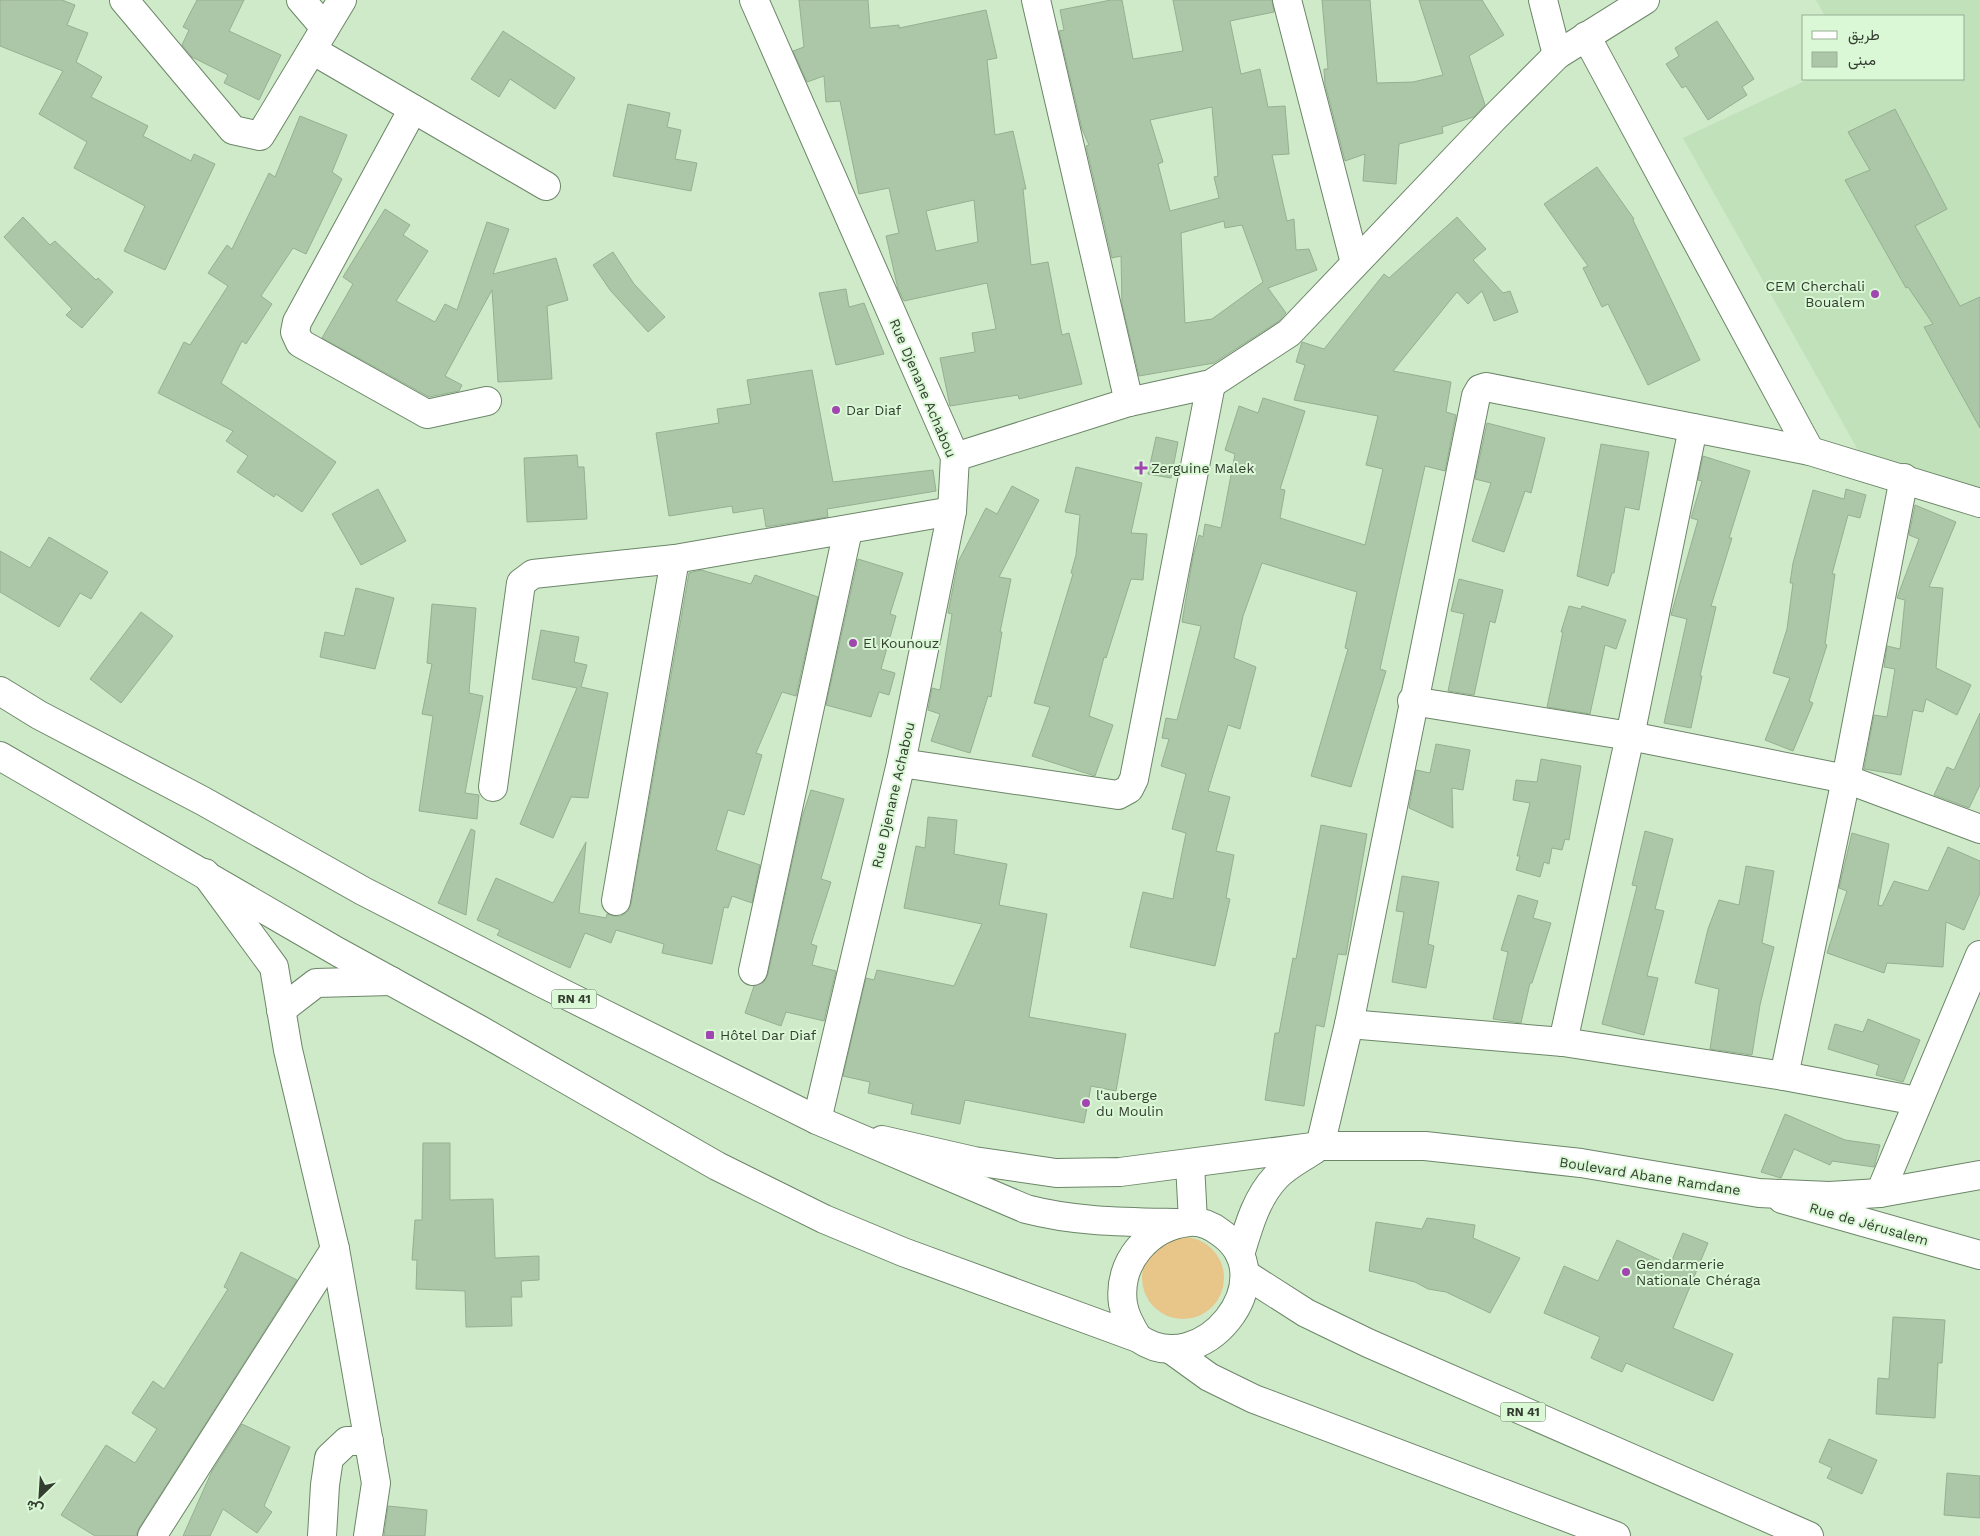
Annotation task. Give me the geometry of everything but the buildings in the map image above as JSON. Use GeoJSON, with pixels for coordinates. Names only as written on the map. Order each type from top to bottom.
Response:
{"type":"FeatureCollection","features":[{"type":"Feature","properties":{"kind":"main road"},"geometry":{"type":"LineString","coordinates":[[124,0],[233,130],[260,136],[342,0]]}},
{"type":"Feature","properties":{"kind":"main road"},"geometry":{"type":"LineString","coordinates":[[301,0],[318,39],[413,109],[546,186]]}},
{"type":"Feature","properties":{"kind":"main road","name":"Rue Djenane Achabou"},"geometry":{"type":"LineString","coordinates":[[754,0],[955,457],[952,511],[829,1125]]}},
{"type":"Feature","properties":{"kind":"main road"},"geometry":{"type":"LineString","coordinates":[[1036,0],[1129,402]]}},
{"type":"Feature","properties":{"kind":"main road"},"geometry":{"type":"LineString","coordinates":[[1287,0],[1355,263]]}},
{"type":"Feature","properties":{"kind":"main road"},"geometry":{"type":"LineString","coordinates":[[1543,0],[1557,55]]}},
{"type":"Feature","properties":{"kind":"main road"},"geometry":{"type":"LineString","coordinates":[[955,457],[1129,402],[1211,384],[1289,333],[1557,55],[1646,0]]}},
{"type":"Feature","properties":{"kind":"main road"},"geometry":{"type":"LineString","coordinates":[[1586,36],[1810,451]]}},
{"type":"Feature","properties":{"kind":"main road"},"geometry":{"type":"LineString","coordinates":[[413,109],[297,322],[295,332],[300,343],[426,414],[486,401]]}},
{"type":"Feature","properties":{"kind":"main road"},"geometry":{"type":"LineString","coordinates":[[901,763],[1118,795],[1129,789],[1134,779],[1211,384]]}},
{"type":"Feature","properties":{"kind":"main road"},"geometry":{"type":"LineString","coordinates":[[1174,1351],[1201,1341],[1224,1325],[1235,1310],[1242,1293],[1242,1264],[1258,1203],[1276,1176],[1320,1146],[1348,1024],[1412,701],[1476,396],[1480,389],[1486,387],[1810,451],[1904,478],[1980,503]]}},
{"type":"Feature","properties":{"kind":"main road"},"geometry":{"type":"LineString","coordinates":[[1563,1042],[1630,736],[1693,428]]}},
{"type":"Feature","properties":{"kind":"main road"},"geometry":{"type":"LineString","coordinates":[[1784,1076],[1846,779],[1904,478]]}},
{"type":"Feature","properties":{"kind":"main road"},"geometry":{"type":"LineString","coordinates":[[493,788],[521,583],[533,574],[675,559],[952,511]]}},
{"type":"Feature","properties":{"kind":"main road"},"geometry":{"type":"LineString","coordinates":[[753,972],[848,530]]}},
{"type":"Feature","properties":{"kind":"main road"},"geometry":{"type":"LineString","coordinates":[[616,901],[675,559]]}},
{"type":"Feature","properties":{"kind":"main road","name":"RN 41"},"geometry":{"type":"LineString","coordinates":[[0,690],[40,715],[203,801],[363,891],[829,1125],[1026,1209],[1060,1217],[1097,1222],[1185,1222]]}},
{"type":"Feature","properties":{"kind":"main road"},"geometry":{"type":"LineString","coordinates":[[1412,701],[1630,736],[1846,779],[1980,829]]}},
{"type":"Feature","properties":{"kind":"main road"},"geometry":{"type":"LineString","coordinates":[[0,756],[717,1166],[800,1208],[903,1252],[1138,1338],[1154,1348],[1174,1351],[1209,1377],[1254,1398],[1616,1536]]}},
{"type":"Feature","properties":{"kind":"main road"},"geometry":{"type":"LineString","coordinates":[[205,874],[274,967],[288,1050],[335,1249],[376,1483],[368,1536]]}},
{"type":"Feature","properties":{"kind":"main road"},"geometry":{"type":"LineString","coordinates":[[1880,1193],[1917,1101],[1980,955]]}},
{"type":"Feature","properties":{"kind":"main road"},"geometry":{"type":"LineString","coordinates":[[281,1010],[316,982],[391,981]]}},
{"type":"Feature","properties":{"kind":"main road"},"geometry":{"type":"LineString","coordinates":[[1348,1024],[1563,1042],[1784,1076],[1917,1101]]}},
{"type":"Feature","properties":{"kind":"main road","name":"Boulevard Abane Ramdane"},"geometry":{"type":"LineString","coordinates":[[829,1125],[974,1161],[1056,1173],[1120,1172],[1320,1146],[1434,1147],[1580,1163],[1758,1193],[1829,1196],[1880,1193],[1980,1174]]}},
{"type":"Feature","properties":{"kind":"main road"},"geometry":{"type":"LineString","coordinates":[[1185,1222],[1190,1164]]}},
{"type":"Feature","properties":{"kind":"main road","name":"Rue de Jérusalem"},"geometry":{"type":"LineString","coordinates":[[1758,1193],[1980,1255]]}},
{"type":"Feature","properties":{"kind":"main road"},"geometry":{"type":"LineString","coordinates":[[1138,1338],[1128,1322],[1123,1305],[1124,1283],[1129,1263],[1141,1245],[1157,1231],[1185,1222],[1212,1226],[1228,1238],[1242,1264]]}},
{"type":"Feature","properties":{"kind":"main road"},"geometry":{"type":"LineString","coordinates":[[152,1536],[335,1249]]}},
{"type":"Feature","properties":{"kind":"main road","name":"RN 41"},"geometry":{"type":"LineString","coordinates":[[1242,1264],[1306,1313],[1368,1343],[1808,1536]]}},
{"type":"Feature","properties":{"kind":"main road"},"geometry":{"type":"LineString","coordinates":[[322,1536],[325,1485],[329,1458],[347,1441],[369,1441]]}},
{"type":"Feature","properties":{"kind":"shaded area","name":"CEM Cherchali Boualem"},"geometry":{"type":"Polygon","coordinates":[[[1816,0],[1980,0],[1980,490],[1858,450],[1683,138],[1807,80],[1965,80],[1965,15],[1824,15],[1816,0]]]}},
{"type":"Feature","properties":{"kind":"shaded area"},"geometry":{"type":"Polygon","coordinates":[[[1183,1237],[1199,1240],[1212,1249],[1221,1262],[1224,1278],[1221,1294],[1212,1307],[1199,1316],[1183,1319],[1167,1316],[1154,1307],[1145,1294],[1142,1278],[1145,1262],[1154,1249],[1167,1240],[1183,1237]]]}},
{"type":"Feature","properties":{"kind":"place","name":"CEM Cherchali Boualem"},"geometry":{"type":"Point","coordinates":[1875,294]}},
{"type":"Feature","properties":{"kind":"place","name":"Dar Diaf"},"geometry":{"type":"Point","coordinates":[836,410]}},
{"type":"Feature","properties":{"kind":"place","name":"Zerguine Malek"},"geometry":{"type":"Point","coordinates":[1141,468]}},
{"type":"Feature","properties":{"kind":"place","name":"El Kounouz"},"geometry":{"type":"Point","coordinates":[853,643]}},
{"type":"Feature","properties":{"kind":"place","name":"Hôtel Dar Diaf"},"geometry":{"type":"Point","coordinates":[710,1035]}},
{"type":"Feature","properties":{"kind":"place","name":"l'auberge du Moulin"},"geometry":{"type":"Point","coordinates":[1086,1103]}},
{"type":"Feature","properties":{"kind":"place","name":"Gendarmerie Nationale Chéraga"},"geometry":{"type":"Point","coordinates":[1626,1272]}}]}
